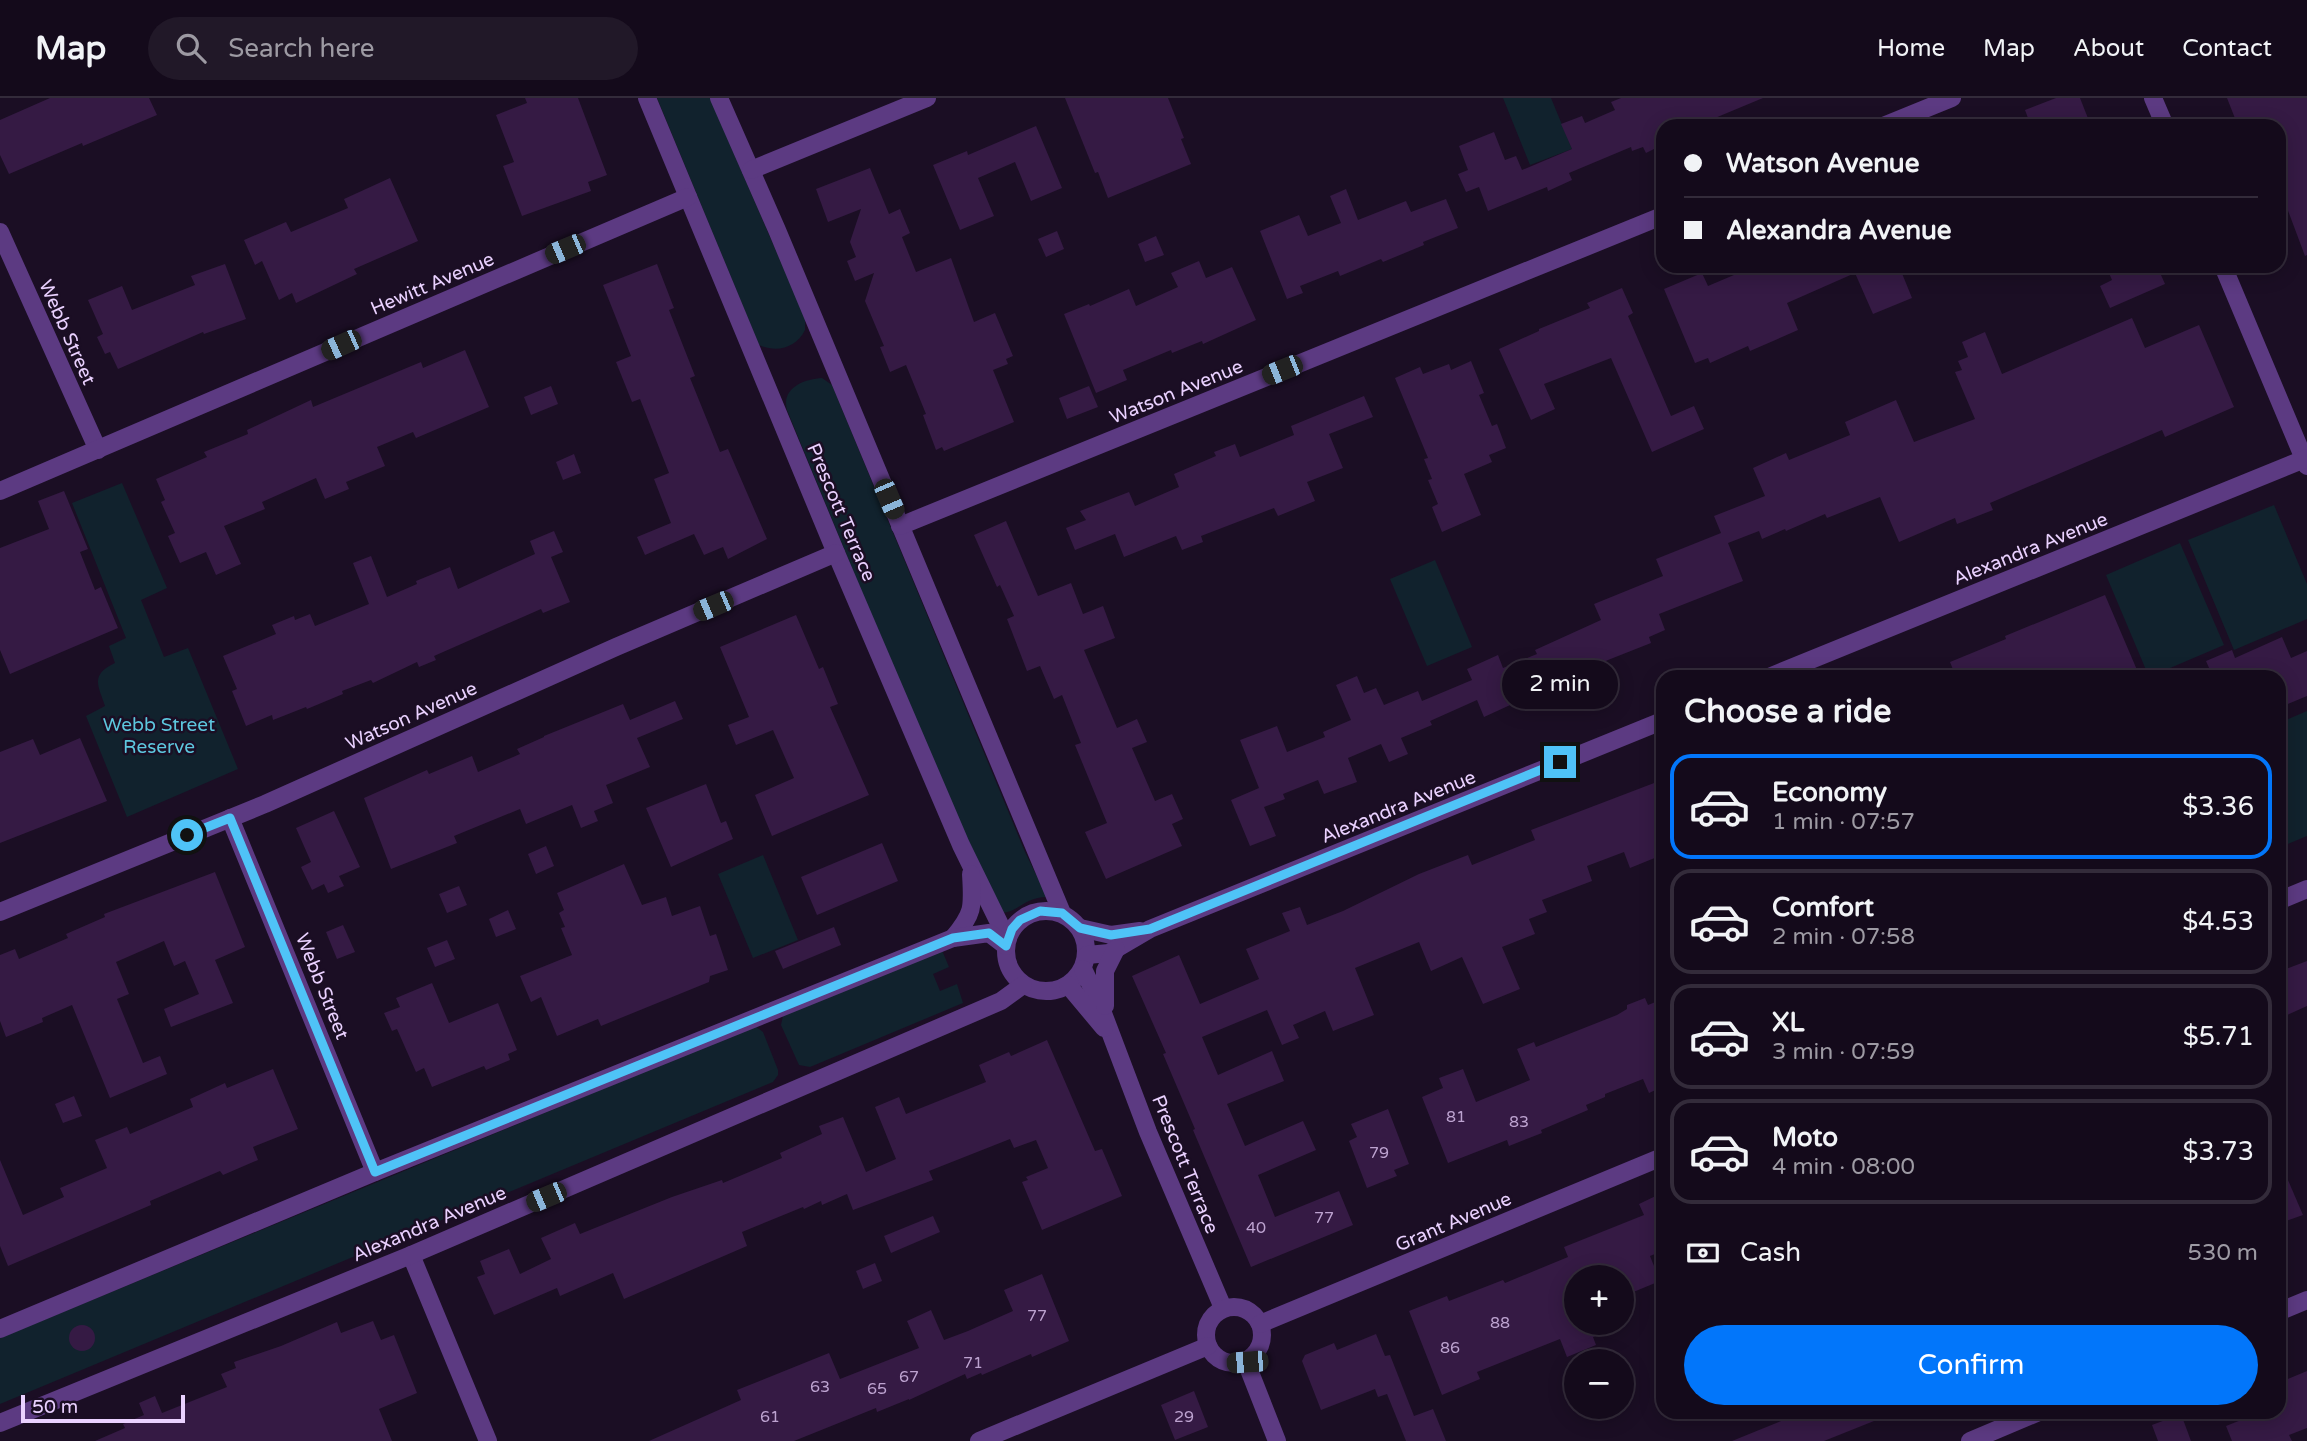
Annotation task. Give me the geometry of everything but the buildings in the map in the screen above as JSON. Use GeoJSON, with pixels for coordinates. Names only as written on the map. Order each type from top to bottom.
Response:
{"type":"FeatureCollection","features":[{"type":"Feature","properties":{"kind":"street","name":"Prescott Terrace"},"geometry":{"type":"LineString","coordinates":[[647,98],[836,553],[971,866],[1007,942]]}},
{"type":"Feature","properties":{"kind":"street"},"geometry":{"type":"LineString","coordinates":[[719,98],[1062,913]]}},
{"type":"Feature","properties":{"kind":"street"},"geometry":{"type":"LineString","coordinates":[[751,170],[927,98]]}},
{"type":"Feature","properties":{"kind":"street"},"geometry":{"type":"LineString","coordinates":[[1900,119],[1952,98]]}},
{"type":"Feature","properties":{"kind":"street"},"geometry":{"type":"LineString","coordinates":[[2153,98],[2162,119]]}},
{"type":"Feature","properties":{"kind":"street","name":"Hewitt Avenue"},"geometry":{"type":"LineString","coordinates":[[0,491],[688,197]]}},
{"type":"Feature","properties":{"kind":"street","name":"Watson Avenue"},"geometry":{"type":"LineString","coordinates":[[900,526],[1656,218]]}},
{"type":"Feature","properties":{"kind":"street","name":"Webb Street"},"geometry":{"type":"LineString","coordinates":[[0,232],[98,450]]}},
{"type":"Feature","properties":{"kind":"street"},"geometry":{"type":"LineString","coordinates":[[2226,273],[2306,461]]}},
{"type":"Feature","properties":{"kind":"street","name":"Alexandra Avenue"},"geometry":{"type":"LineString","coordinates":[[1786,670],[2306,461]]}},
{"type":"Feature","properties":{"kind":"street","name":"Watson Avenue"},"geometry":{"type":"LineString","coordinates":[[0,912],[230,818],[836,553]]}},
{"type":"Feature","properties":{"kind":"street","name":"Alexandra Avenue"},"geometry":{"type":"LineString","coordinates":[[1085,962],[1109,953],[1150,929],[1656,723]]}},
{"type":"Feature","properties":{"kind":"street","name":"Webb Street"},"geometry":{"type":"LineString","coordinates":[[230,818],[375,1172]]}},
{"type":"Feature","properties":{"kind":"street"},"geometry":{"type":"LineString","coordinates":[[953,938],[969,919],[971,866]]}},
{"type":"Feature","properties":{"kind":"street"},"geometry":{"type":"LineString","coordinates":[[2286,898],[2307,889]]}},
{"type":"Feature","properties":{"kind":"street"},"geometry":{"type":"LineString","coordinates":[[1051,910],[1062,913],[1080,928],[1085,936],[1085,962],[1068,985],[1047,991],[1035,990],[1024,985],[1010,968],[1007,942],[1020,920],[1029,914],[1051,910]]}},
{"type":"Feature","properties":{"kind":"street","name":"Alexandra Avenue"},"geometry":{"type":"LineString","coordinates":[[1080,928],[1111,935],[1150,929]]}},
{"type":"Feature","properties":{"kind":"street"},"geometry":{"type":"LineString","coordinates":[[0,1329],[375,1172],[953,938],[989,933],[1007,942]]}},
{"type":"Feature","properties":{"kind":"street"},"geometry":{"type":"LineString","coordinates":[[1108,1027],[1105,971],[1116,949]]}},
{"type":"Feature","properties":{"kind":"street","name":"Prescott Terrace"},"geometry":{"type":"LineString","coordinates":[[1085,962],[1149,1132],[1223,1308]]}},
{"type":"Feature","properties":{"kind":"street","name":"Alexandra Avenue"},"geometry":{"type":"LineString","coordinates":[[0,1423],[411,1255],[1001,1001],[1024,985]]}},
{"type":"Feature","properties":{"kind":"street","name":"Prescott Terrace"},"geometry":{"type":"LineString","coordinates":[[1068,985],[1108,1027]]}},
{"type":"Feature","properties":{"kind":"street","name":"Grant Avenue"},"geometry":{"type":"LineString","coordinates":[[1260,1324],[1656,1159]]}},
{"type":"Feature","properties":{"kind":"street"},"geometry":{"type":"LineString","coordinates":[[411,1255],[488,1441]]}},
{"type":"Feature","properties":{"kind":"street"},"geometry":{"type":"LineString","coordinates":[[2286,1309],[2307,1300]]}},
{"type":"Feature","properties":{"kind":"street"},"geometry":{"type":"LineString","coordinates":[[1237,1307],[1247,1310],[1255,1315],[1260,1324],[1262,1343],[1247,1362],[1229,1363],[1220,1360],[1208,1346],[1207,1327],[1223,1308],[1237,1307]]}},
{"type":"Feature","properties":{"kind":"street"},"geometry":{"type":"LineString","coordinates":[[979,1441],[1208,1346]]}},
{"type":"Feature","properties":{"kind":"street"},"geometry":{"type":"LineString","coordinates":[[1247,1362],[1278,1441]]}},
{"type":"Feature","properties":{"kind":"street"},"geometry":{"type":"LineString","coordinates":[[1970,1441],[2022,1419]]}},
{"type":"Feature","properties":{"kind":"green space"},"geometry":{"type":"Polygon","coordinates":[[[657,98],[710,98],[805,318],[805,330],[791,345],[773,349],[759,345],[657,98]]]}},
{"type":"Feature","properties":{"kind":"green space"},"geometry":{"type":"Polygon","coordinates":[[[1503,98],[1551,98],[1572,149],[1530,165],[1503,98]]]}},
{"type":"Feature","properties":{"kind":"green space"},"geometry":{"type":"Polygon","coordinates":[[[822,378],[832,385],[1025,852],[1047,897],[1033,899],[1002,913],[949,804],[787,410],[787,396],[791,390],[808,380],[822,378]]]}},
{"type":"Feature","properties":{"kind":"green space","name":"Webb Street Reserve"},"geometry":{"type":"Polygon","coordinates":[[[122,483],[167,588],[141,600],[164,657],[188,648],[238,769],[127,817],[86,716],[105,706],[98,686],[99,676],[115,663],[109,646],[126,638],[72,503],[122,483]]]}},
{"type":"Feature","properties":{"kind":"green space"},"geometry":{"type":"Polygon","coordinates":[[[2274,505],[2307,584],[2307,619],[2234,650],[2188,540],[2274,505]]]}},
{"type":"Feature","properties":{"kind":"green space"},"geometry":{"type":"Polygon","coordinates":[[[2180,543],[2224,645],[2165,670],[2146,670],[2106,575],[2180,543]]]}},
{"type":"Feature","properties":{"kind":"green space"},"geometry":{"type":"Polygon","coordinates":[[[1435,560],[1472,647],[1427,666],[1390,579],[1435,560]]]}},
{"type":"Feature","properties":{"kind":"green space"},"geometry":{"type":"Polygon","coordinates":[[[2307,711],[2307,836],[2286,845],[2286,720],[2307,711]]]}},
{"type":"Feature","properties":{"kind":"green space"},"geometry":{"type":"Polygon","coordinates":[[[763,855],[798,940],[753,958],[718,874],[763,855]]]}},
{"type":"Feature","properties":{"kind":"green space"},"geometry":{"type":"Polygon","coordinates":[[[941,948],[949,967],[933,974],[940,991],[957,984],[963,1003],[810,1067],[799,1065],[781,1025],[783,1016],[941,948]]]}},
{"type":"Feature","properties":{"kind":"green space"},"geometry":{"type":"Polygon","coordinates":[[[755,1026],[763,1032],[778,1070],[773,1082],[0,1404],[0,1338],[755,1026]]]}},
{"type":"Feature","properties":{"kind":"route"},"geometry":{"type":"LineString","coordinates":[[187,835],[230,818],[302,988],[375,1172],[953,938],[989,933],[1006,946],[1012,929],[1020,920],[1029,914],[1051,910],[1072,919],[1080,928],[1111,935],[1150,929],[1560,762]]}}]}
